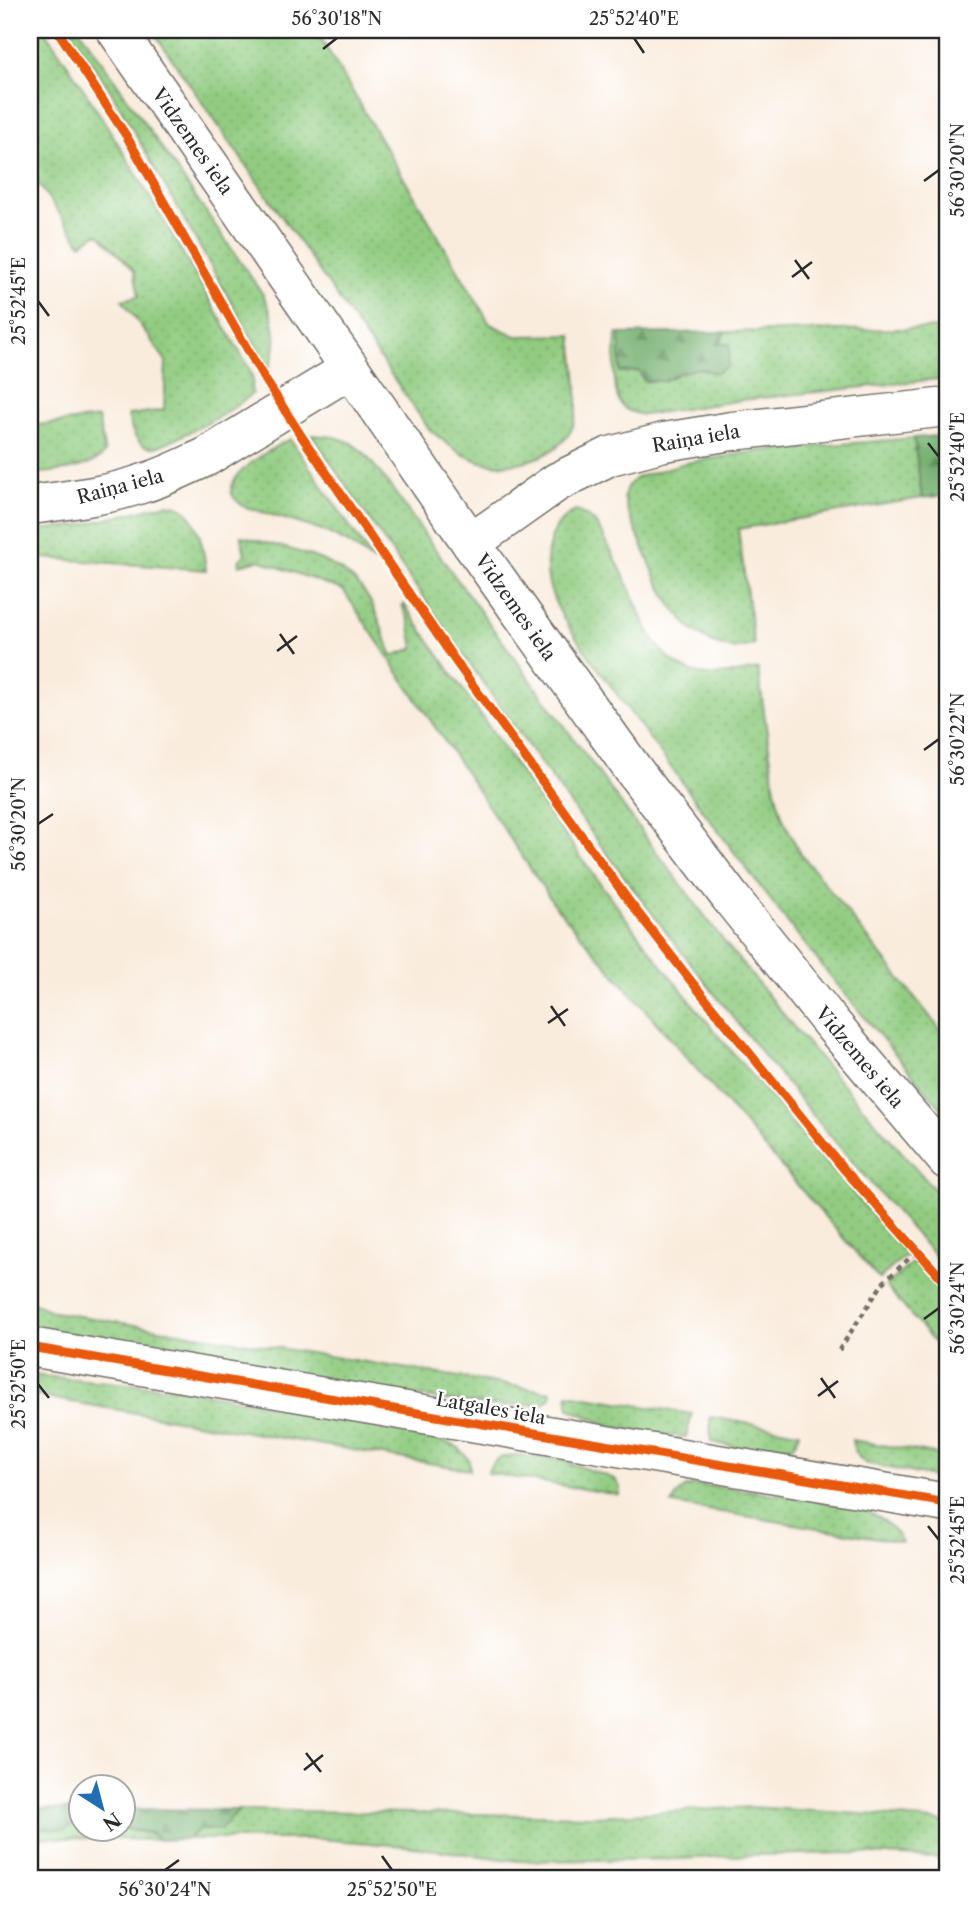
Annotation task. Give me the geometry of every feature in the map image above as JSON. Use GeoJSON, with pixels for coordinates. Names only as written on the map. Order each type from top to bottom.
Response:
{"type":"FeatureCollection","features":[{"type":"Feature","properties":{"kind":"street","name":"Vidzemes iela"},"geometry":{"type":"LineString","coordinates":[[116,30],[471,543],[632,768],[730,897],[832,1024],[947,1160]]}},
{"type":"Feature","properties":{"kind":"street","name":"Raiņa iela"},"geometry":{"type":"LineString","coordinates":[[30,505],[89,498],[145,484],[206,457],[350,369]]}},
{"type":"Feature","properties":{"kind":"street","name":"Raiņa iela"},"geometry":{"type":"LineString","coordinates":[[471,543],[557,482],[610,456],[664,442],[732,431],[947,407]]}},
{"type":"Feature","properties":{"kind":"street","name":"Latgales iela"},"geometry":{"type":"LineString","coordinates":[[30,1347],[947,1503]]}},
{"type":"Feature","properties":{"kind":"path"},"geometry":{"type":"LineString","coordinates":[[908,1241],[925,1260]]}},
{"type":"Feature","properties":{"kind":"path"},"geometry":{"type":"LineString","coordinates":[[839,1350],[883,1283],[917,1251]]}},
{"type":"Feature","properties":{"kind":"green space"},"geometry":{"type":"Polygon","coordinates":[[[30,30],[44,30],[72,71],[250,370],[253,393],[219,417],[157,447],[144,445],[136,438],[128,415],[164,410],[166,361],[122,300],[139,296],[134,270],[98,233],[81,244],[30,172],[30,30]]]}},
{"type":"Feature","properties":{"kind":"green space"},"geometry":{"type":"Polygon","coordinates":[[[69,30],[80,30],[262,293],[275,330],[275,349],[269,368],[109,88],[69,30]]]}},
{"type":"Feature","properties":{"kind":"green space"},"geometry":{"type":"Polygon","coordinates":[[[152,30],[316,30],[490,324],[516,336],[572,335],[577,406],[576,417],[567,437],[546,454],[505,465],[479,461],[465,455],[429,429],[152,30]]]}},
{"type":"Feature","properties":{"kind":"green space"},"geometry":{"type":"Polygon","coordinates":[[[947,328],[947,378],[742,400],[644,415],[623,407],[616,393],[616,334],[620,334],[620,372],[639,371],[644,381],[663,381],[699,368],[716,373],[718,344],[725,332],[947,328]]]}},
{"type":"Feature","properties":{"kind":"green space"},"geometry":{"type":"Polygon","coordinates":[[[725,332],[719,344],[730,344],[728,366],[716,373],[699,368],[679,373],[664,381],[644,381],[639,371],[620,372],[620,334],[725,332]]]}},
{"type":"Feature","properties":{"kind":"green space"},"geometry":{"type":"Polygon","coordinates":[[[98,418],[105,453],[98,459],[80,467],[30,474],[30,426],[98,418]]]}},
{"type":"Feature","properties":{"kind":"green space"},"geometry":{"type":"Polygon","coordinates":[[[312,435],[335,437],[350,442],[364,453],[726,944],[815,1053],[947,1204],[947,1269],[860,1171],[776,1070],[614,864],[461,651],[312,435]]]}},
{"type":"Feature","properties":{"kind":"green space"},"geometry":{"type":"Polygon","coordinates":[[[947,435],[947,495],[922,498],[914,438],[947,435]]]}},
{"type":"Feature","properties":{"kind":"green space"},"geometry":{"type":"Polygon","coordinates":[[[914,438],[922,498],[738,529],[754,645],[733,649],[713,643],[691,629],[673,608],[657,580],[624,497],[627,487],[636,478],[685,463],[759,451],[914,438]]]}},
{"type":"Feature","properties":{"kind":"green space"},"geometry":{"type":"Polygon","coordinates":[[[291,439],[374,562],[350,544],[324,531],[243,506],[234,498],[232,486],[244,469],[274,447],[291,439]]]}},
{"type":"Feature","properties":{"kind":"green space"},"geometry":{"type":"Polygon","coordinates":[[[167,504],[178,506],[191,516],[199,534],[206,570],[30,557],[30,531],[82,525],[167,504]]]}},
{"type":"Feature","properties":{"kind":"green space"},"geometry":{"type":"Polygon","coordinates":[[[576,511],[588,516],[599,528],[649,632],[667,656],[692,672],[709,675],[758,669],[775,790],[782,816],[798,850],[947,1038],[947,1115],[784,917],[723,838],[564,619],[549,584],[548,553],[554,532],[560,523],[576,511]]]}},
{"type":"Feature","properties":{"kind":"green space"},"geometry":{"type":"Polygon","coordinates":[[[241,536],[327,562],[356,582],[371,603],[392,656],[414,648],[409,621],[402,606],[404,604],[554,819],[647,946],[774,1102],[907,1254],[879,1279],[556,907],[343,590],[259,560],[239,565],[245,554],[241,536]]]}},
{"type":"Feature","properties":{"kind":"green space"},"geometry":{"type":"Polygon","coordinates":[[[914,1261],[947,1298],[947,1357],[886,1286],[914,1261]]]}},
{"type":"Feature","properties":{"kind":"green space"},"geometry":{"type":"Polygon","coordinates":[[[30,1302],[54,1312],[552,1392],[551,1397],[543,1404],[505,1406],[369,1389],[30,1328],[30,1302]]]}},
{"type":"Feature","properties":{"kind":"green space"},"geometry":{"type":"Polygon","coordinates":[[[30,1375],[185,1389],[404,1432],[459,1448],[469,1460],[470,1470],[30,1395],[30,1375]]]}},
{"type":"Feature","properties":{"kind":"green space"},"geometry":{"type":"Polygon","coordinates":[[[568,1394],[692,1414],[686,1437],[645,1433],[610,1426],[570,1409],[568,1394]]]}},
{"type":"Feature","properties":{"kind":"green space"},"geometry":{"type":"Polygon","coordinates":[[[710,1417],[799,1432],[794,1445],[789,1449],[779,1452],[749,1450],[711,1442],[710,1417]]]}},
{"type":"Feature","properties":{"kind":"green space"},"geometry":{"type":"Polygon","coordinates":[[[852,1440],[947,1456],[947,1477],[933,1477],[865,1463],[855,1453],[852,1440]]]}},
{"type":"Feature","properties":{"kind":"green space"},"geometry":{"type":"Polygon","coordinates":[[[516,1455],[558,1459],[615,1479],[620,1487],[619,1495],[488,1473],[495,1461],[516,1455]]]}},
{"type":"Feature","properties":{"kind":"green space"},"geometry":{"type":"Polygon","coordinates":[[[694,1485],[775,1494],[857,1508],[884,1521],[902,1542],[672,1504],[680,1491],[694,1485]]]}},
{"type":"Feature","properties":{"kind":"green space"},"geometry":{"type":"Polygon","coordinates":[[[750,1807],[893,1816],[947,1823],[947,1859],[857,1853],[518,1861],[405,1846],[320,1839],[188,1839],[197,1830],[221,1829],[239,1810],[594,1816],[750,1807]]]}},
{"type":"Feature","properties":{"kind":"green space"},"geometry":{"type":"Polygon","coordinates":[[[30,1809],[66,1809],[66,1828],[30,1828],[30,1809]]]}},
{"type":"Feature","properties":{"kind":"green space"},"geometry":{"type":"Polygon","coordinates":[[[136,1809],[239,1810],[221,1829],[197,1830],[188,1839],[159,1840],[152,1833],[136,1830],[136,1809]]]}},
{"type":"Feature","properties":{"kind":"green space"},"geometry":{"type":"Polygon","coordinates":[[[30,1828],[66,1828],[66,1838],[30,1837],[30,1828]]]}},
{"type":"Feature","properties":{"kind":"green space"},"geometry":{"type":"Polygon","coordinates":[[[136,1832],[151,1835],[159,1840],[136,1839],[136,1832]]]}},
{"type":"Feature","properties":{"kind":"cycle path"},"geometry":{"type":"LineString","coordinates":[[57,30],[127,137],[261,373],[454,659],[628,900],[691,981],[843,1168],[947,1284]]}},
{"type":"Feature","properties":{"kind":"cycle path"},"geometry":{"type":"LineString","coordinates":[[30,1347],[947,1503]]}}]}
